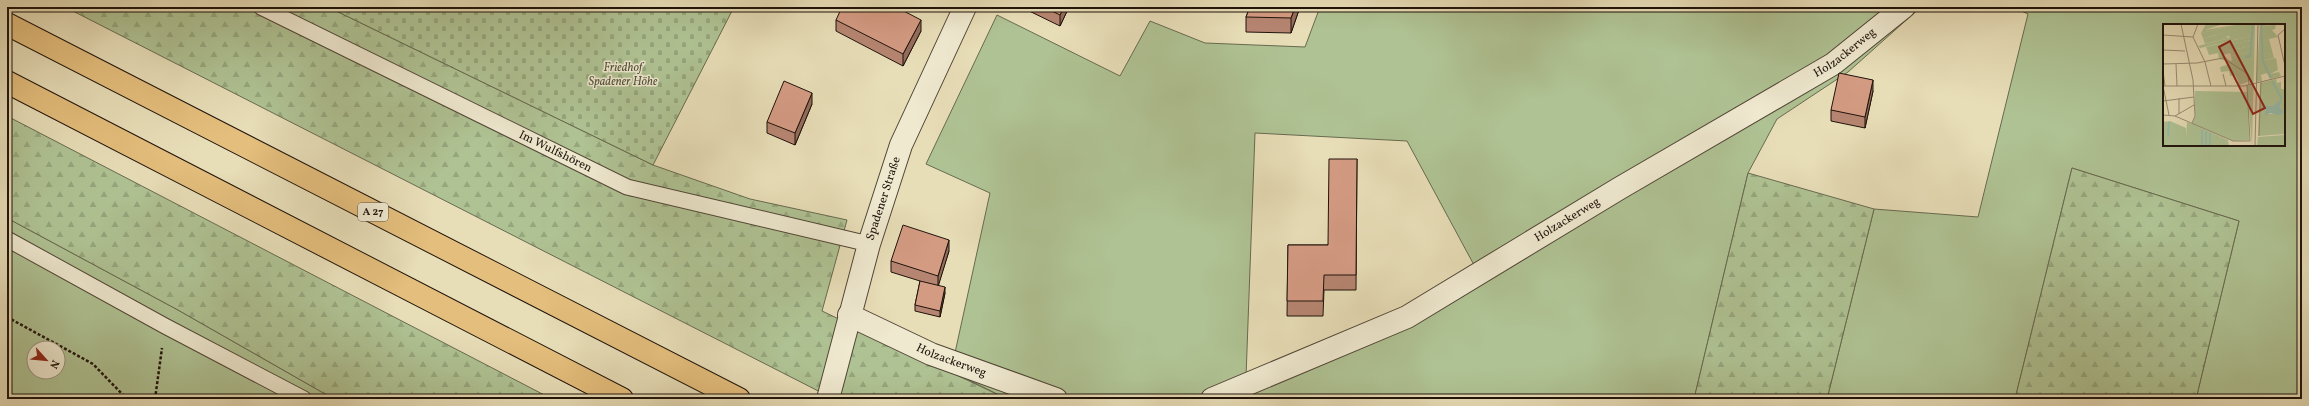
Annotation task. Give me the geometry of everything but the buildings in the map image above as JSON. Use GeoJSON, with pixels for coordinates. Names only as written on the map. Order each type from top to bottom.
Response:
{"type":"FeatureCollection","features":[{"type":"Feature","properties":{"kind":"highway","name":"A 27"},"geometry":{"type":"LineString","coordinates":[[7,24],[739,399]]}},
{"type":"Feature","properties":{"kind":"highway"},"geometry":{"type":"LineString","coordinates":[[7,82],[622,399]]}},
{"type":"Feature","properties":{"kind":"street","name":"Spadener Straße"},"geometry":{"type":"LineString","coordinates":[[828,399],[869,244],[901,145],[965,7]]}},
{"type":"Feature","properties":{"kind":"street","name":"Holzackerweg"},"geometry":{"type":"LineString","coordinates":[[1212,399],[1407,317],[1620,188],[1833,64],[1904,7]]}},
{"type":"Feature","properties":{"kind":"street","name":"Holzackerweg"},"geometry":{"type":"LineString","coordinates":[[849,315],[931,354],[1056,399]]}},
{"type":"Feature","properties":{"kind":"lane","name":"Im Wulfshören"},"geometry":{"type":"LineString","coordinates":[[261,7],[627,187],[869,244]]}},
{"type":"Feature","properties":{"kind":"lane"},"geometry":{"type":"LineString","coordinates":[[7,239],[165,326],[304,399]]}},
{"type":"Feature","properties":{"kind":"path"},"geometry":{"type":"LineString","coordinates":[[7,317],[93,364],[127,399]]}},
{"type":"Feature","properties":{"kind":"path"},"geometry":{"type":"LineString","coordinates":[[155,399],[165,326]]}},
{"type":"Feature","properties":{"kind":"green space"},"geometry":{"type":"Polygon","coordinates":[[[65,7],[328,7],[653,165],[750,199],[847,220],[822,311],[1007,399],[834,399],[65,7]]]}},
{"type":"Feature","properties":{"kind":"green space","name":"Friedhof Spadener Höhe"},"geometry":{"type":"Polygon","coordinates":[[[328,7],[734,7],[653,165],[328,7]]]}},
{"type":"Feature","properties":{"kind":"green space"},"geometry":{"type":"Polygon","coordinates":[[[1320,7],[1921,7],[1848,72],[1777,119],[1748,173],[1694,399],[1007,399],[951,371],[990,193],[926,164],[997,15],[1120,76],[1150,21],[1205,43],[1305,47],[1320,7]],[[1255,133],[1246,377],[1399,311],[1474,265],[1407,141],[1255,133]]]}},
{"type":"Feature","properties":{"kind":"green space"},"geometry":{"type":"Polygon","coordinates":[[[2013,7],[2302,7],[2302,381],[2298,399],[2196,399],[2239,221],[2072,168],[2015,399],[1827,399],[1874,209],[1978,217],[2028,14],[2013,7]]]}},
{"type":"Feature","properties":{"kind":"green space"},"geometry":{"type":"Polygon","coordinates":[[[7,116],[552,399],[334,399],[178,310],[7,218],[7,116]]]}},
{"type":"Feature","properties":{"kind":"green space"},"geometry":{"type":"Polygon","coordinates":[[[2072,168],[2239,221],[2196,399],[2015,399],[2072,168]]]}},
{"type":"Feature","properties":{"kind":"green space"},"geometry":{"type":"Polygon","coordinates":[[[1748,173],[1874,209],[1827,399],[1694,399],[1748,173]]]}},
{"type":"Feature","properties":{"kind":"green space"},"geometry":{"type":"Polygon","coordinates":[[[7,218],[178,310],[334,399],[7,399],[7,218]]]}}]}
